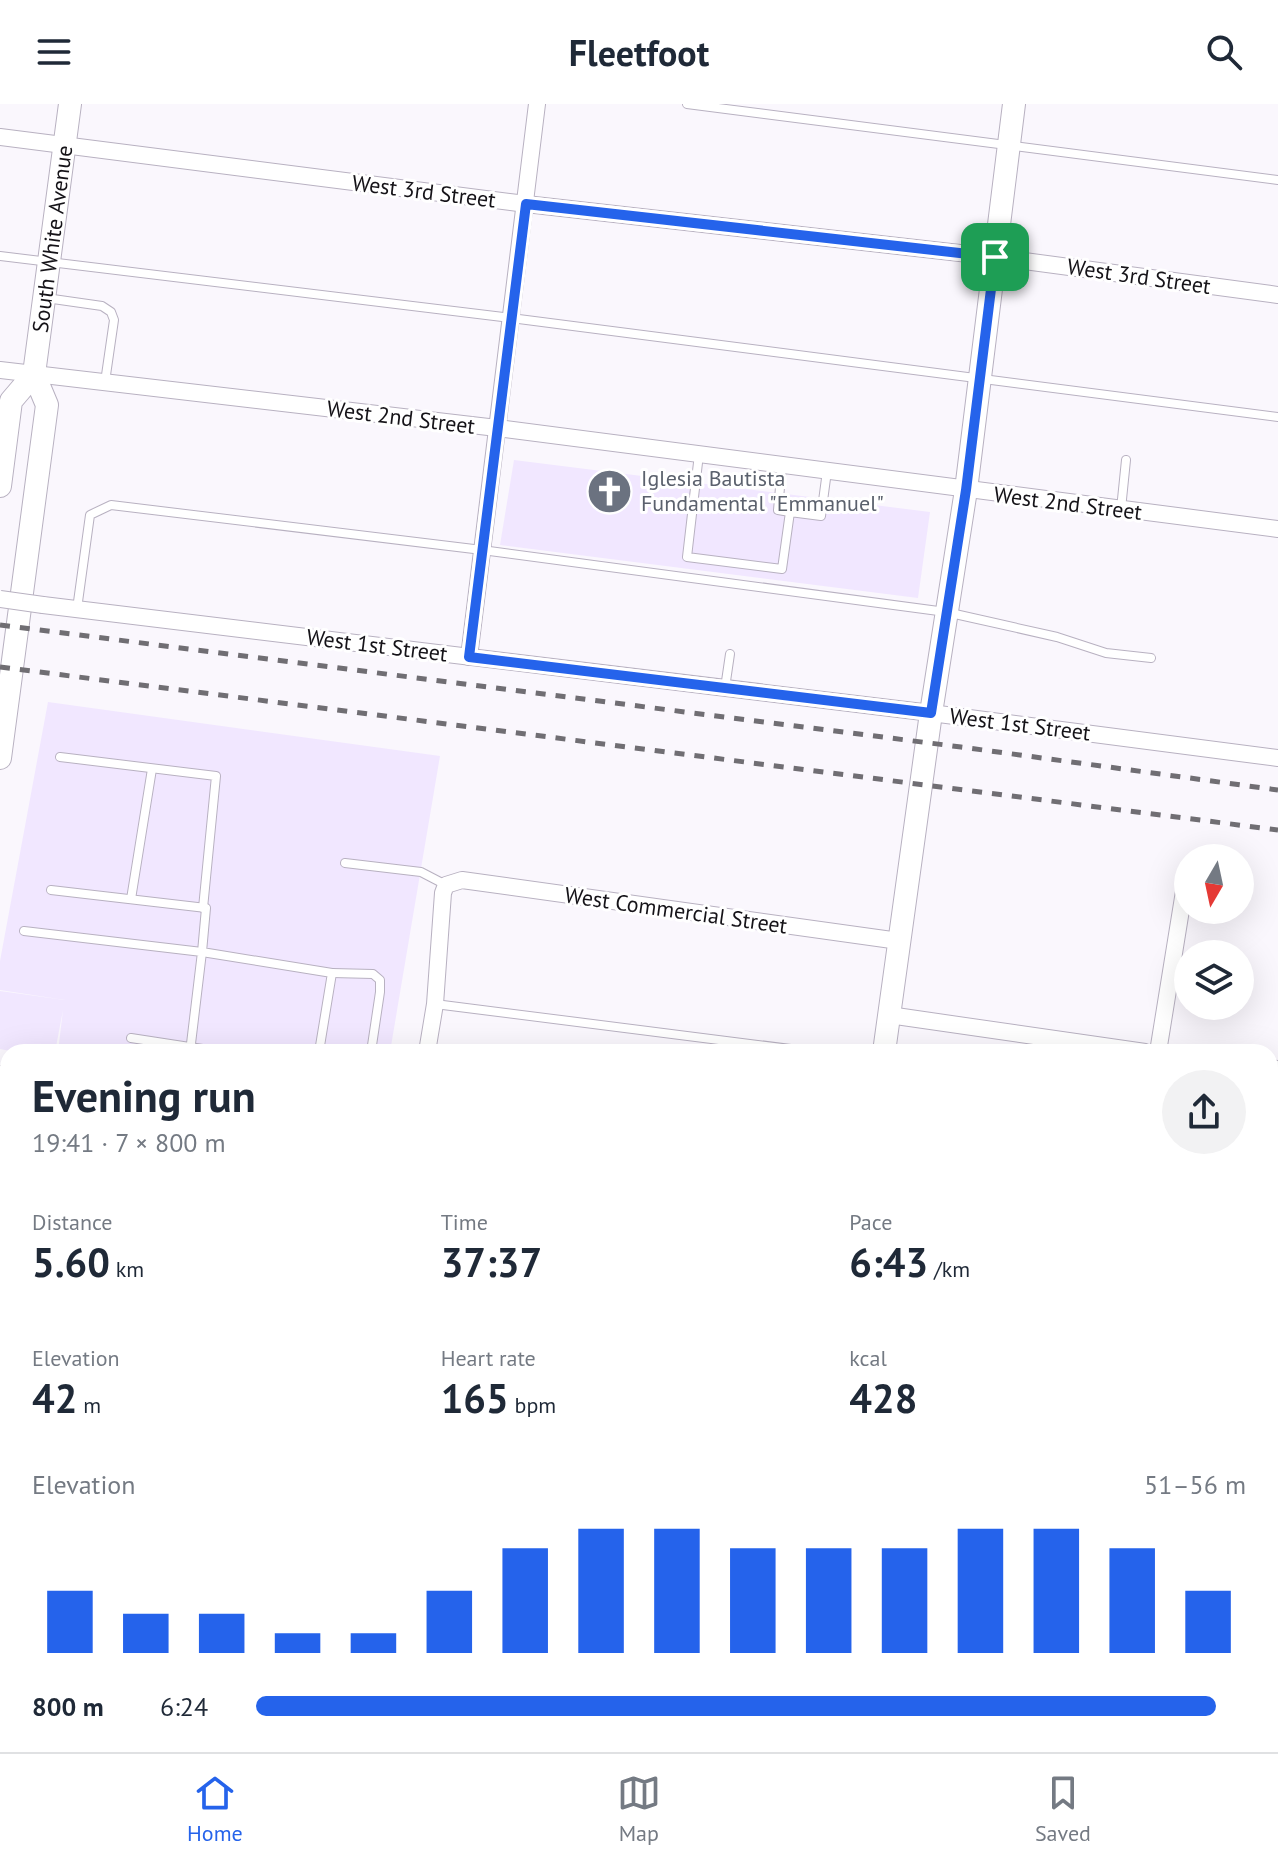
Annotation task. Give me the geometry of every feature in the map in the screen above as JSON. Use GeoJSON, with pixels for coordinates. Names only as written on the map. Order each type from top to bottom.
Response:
{"type":"FeatureCollection","features":[{"type":"Feature","properties":{"kind":"street","name":"South White Avenue"},"geometry":{"type":"LineString","coordinates":[[0,758],[47,405],[34,374],[70,104]]}},
{"type":"Feature","properties":{"kind":"street"},"geometry":{"type":"LineString","coordinates":[[469,657],[537,104]]}},
{"type":"Feature","properties":{"kind":"street"},"geometry":{"type":"LineString","coordinates":[[885,1044],[931,713],[966,490],[1014,104]]}},
{"type":"Feature","properties":{"kind":"street","name":"West 3rd Street"},"geometry":{"type":"LineString","coordinates":[[0,137],[526,204],[995,257],[1278,295]]}},
{"type":"Feature","properties":{"kind":"street","name":"West 2nd Street"},"geometry":{"type":"LineString","coordinates":[[0,370],[497,428],[1278,529]]}},
{"type":"Feature","properties":{"kind":"street","name":"South White Avenue"},"geometry":{"type":"LineString","coordinates":[[0,486],[11,401],[34,374]]}},
{"type":"Feature","properties":{"kind":"street","name":"West 1st Street"},"geometry":{"type":"LineString","coordinates":[[0,599],[1278,758]]}},
{"type":"Feature","properties":{"kind":"street","name":"West Commercial Street"},"geometry":{"type":"LineString","coordinates":[[449,883],[462,880],[899,941]]}},
{"type":"Feature","properties":{"kind":"street"},"geometry":{"type":"LineString","coordinates":[[428,1044],[435,1004],[443,893],[449,883]]}},
{"type":"Feature","properties":{"kind":"street"},"geometry":{"type":"LineString","coordinates":[[1159,1044],[1179,924]]}},
{"type":"Feature","properties":{"kind":"street"},"geometry":{"type":"LineString","coordinates":[[889,1015],[1090,1044]]}},
{"type":"Feature","properties":{"kind":"lane"},"geometry":{"type":"LineString","coordinates":[[687,104],[1278,180]]}},
{"type":"Feature","properties":{"kind":"lane"},"geometry":{"type":"LineString","coordinates":[[0,256],[1278,417]]}},
{"type":"Feature","properties":{"kind":"lane"},"geometry":{"type":"LineString","coordinates":[[44,298],[102,306],[111,312],[114,320],[105,383]]}},
{"type":"Feature","properties":{"kind":"lane"},"geometry":{"type":"LineString","coordinates":[[699,454],[687,557],[782,569],[790,512]]}},
{"type":"Feature","properties":{"kind":"lane"},"geometry":{"type":"LineString","coordinates":[[1121,510],[1126,460]]}},
{"type":"Feature","properties":{"kind":"lane"},"geometry":{"type":"LineString","coordinates":[[782,465],[778,510],[790,512],[821,516],[827,471]]}},
{"type":"Feature","properties":{"kind":"lane"},"geometry":{"type":"LineString","coordinates":[[77,609],[90,515],[111,505],[482,550],[946,612],[1057,637],[1106,653],[1151,658]]}},
{"type":"Feature","properties":{"kind":"lane"},"geometry":{"type":"LineString","coordinates":[[725,688],[730,654]]}},
{"type":"Feature","properties":{"kind":"lane"},"geometry":{"type":"LineString","coordinates":[[60,757],[216,776],[203,908]]}},
{"type":"Feature","properties":{"kind":"lane"},"geometry":{"type":"LineString","coordinates":[[131,899],[152,769]]}},
{"type":"Feature","properties":{"kind":"lane"},"geometry":{"type":"LineString","coordinates":[[345,863],[421,872],[449,883]]}},
{"type":"Feature","properties":{"kind":"lane"},"geometry":{"type":"LineString","coordinates":[[51,890],[206,908],[191,1044]]}},
{"type":"Feature","properties":{"kind":"lane"},"geometry":{"type":"LineString","coordinates":[[24,931],[202,952],[332,973],[373,974],[380,980],[380,992],[372,1044]]}},
{"type":"Feature","properties":{"kind":"lane"},"geometry":{"type":"LineString","coordinates":[[320,1044],[332,973]]}},
{"type":"Feature","properties":{"kind":"lane"},"geometry":{"type":"LineString","coordinates":[[435,1004],[751,1044]]}},
{"type":"Feature","properties":{"kind":"lane"},"geometry":{"type":"LineString","coordinates":[[131,1038],[160,1044]]}},
{"type":"Feature","properties":{"kind":"shaded area"},"geometry":{"type":"Polygon","coordinates":[[[514,460],[930,512],[918,598],[500,545],[514,460]]]}},
{"type":"Feature","properties":{"kind":"shaded area"},"geometry":{"type":"Polygon","coordinates":[[[48,702],[440,756],[391,1044],[59,1044],[63,1010],[57,1044],[0,1044],[0,991],[65,1000],[0,990],[0,961],[48,702]]]}},
{"type":"Feature","properties":{"kind":"railway"},"geometry":{"type":"LineString","coordinates":[[0,625],[1278,790]]}},
{"type":"Feature","properties":{"kind":"railway"},"geometry":{"type":"LineString","coordinates":[[0,667],[1278,830]]}},
{"type":"Feature","properties":{"kind":"place","name":"Iglesia Bautista Fundamental \"Emmanuel\""},"geometry":{"type":"Point","coordinates":[610,491]}},
{"type":"Feature","properties":{"kind":"route"},"geometry":{"type":"LineString","coordinates":[[526,204],[995,257],[966,490],[931,713],[469,657],[526,204]]}}]}
